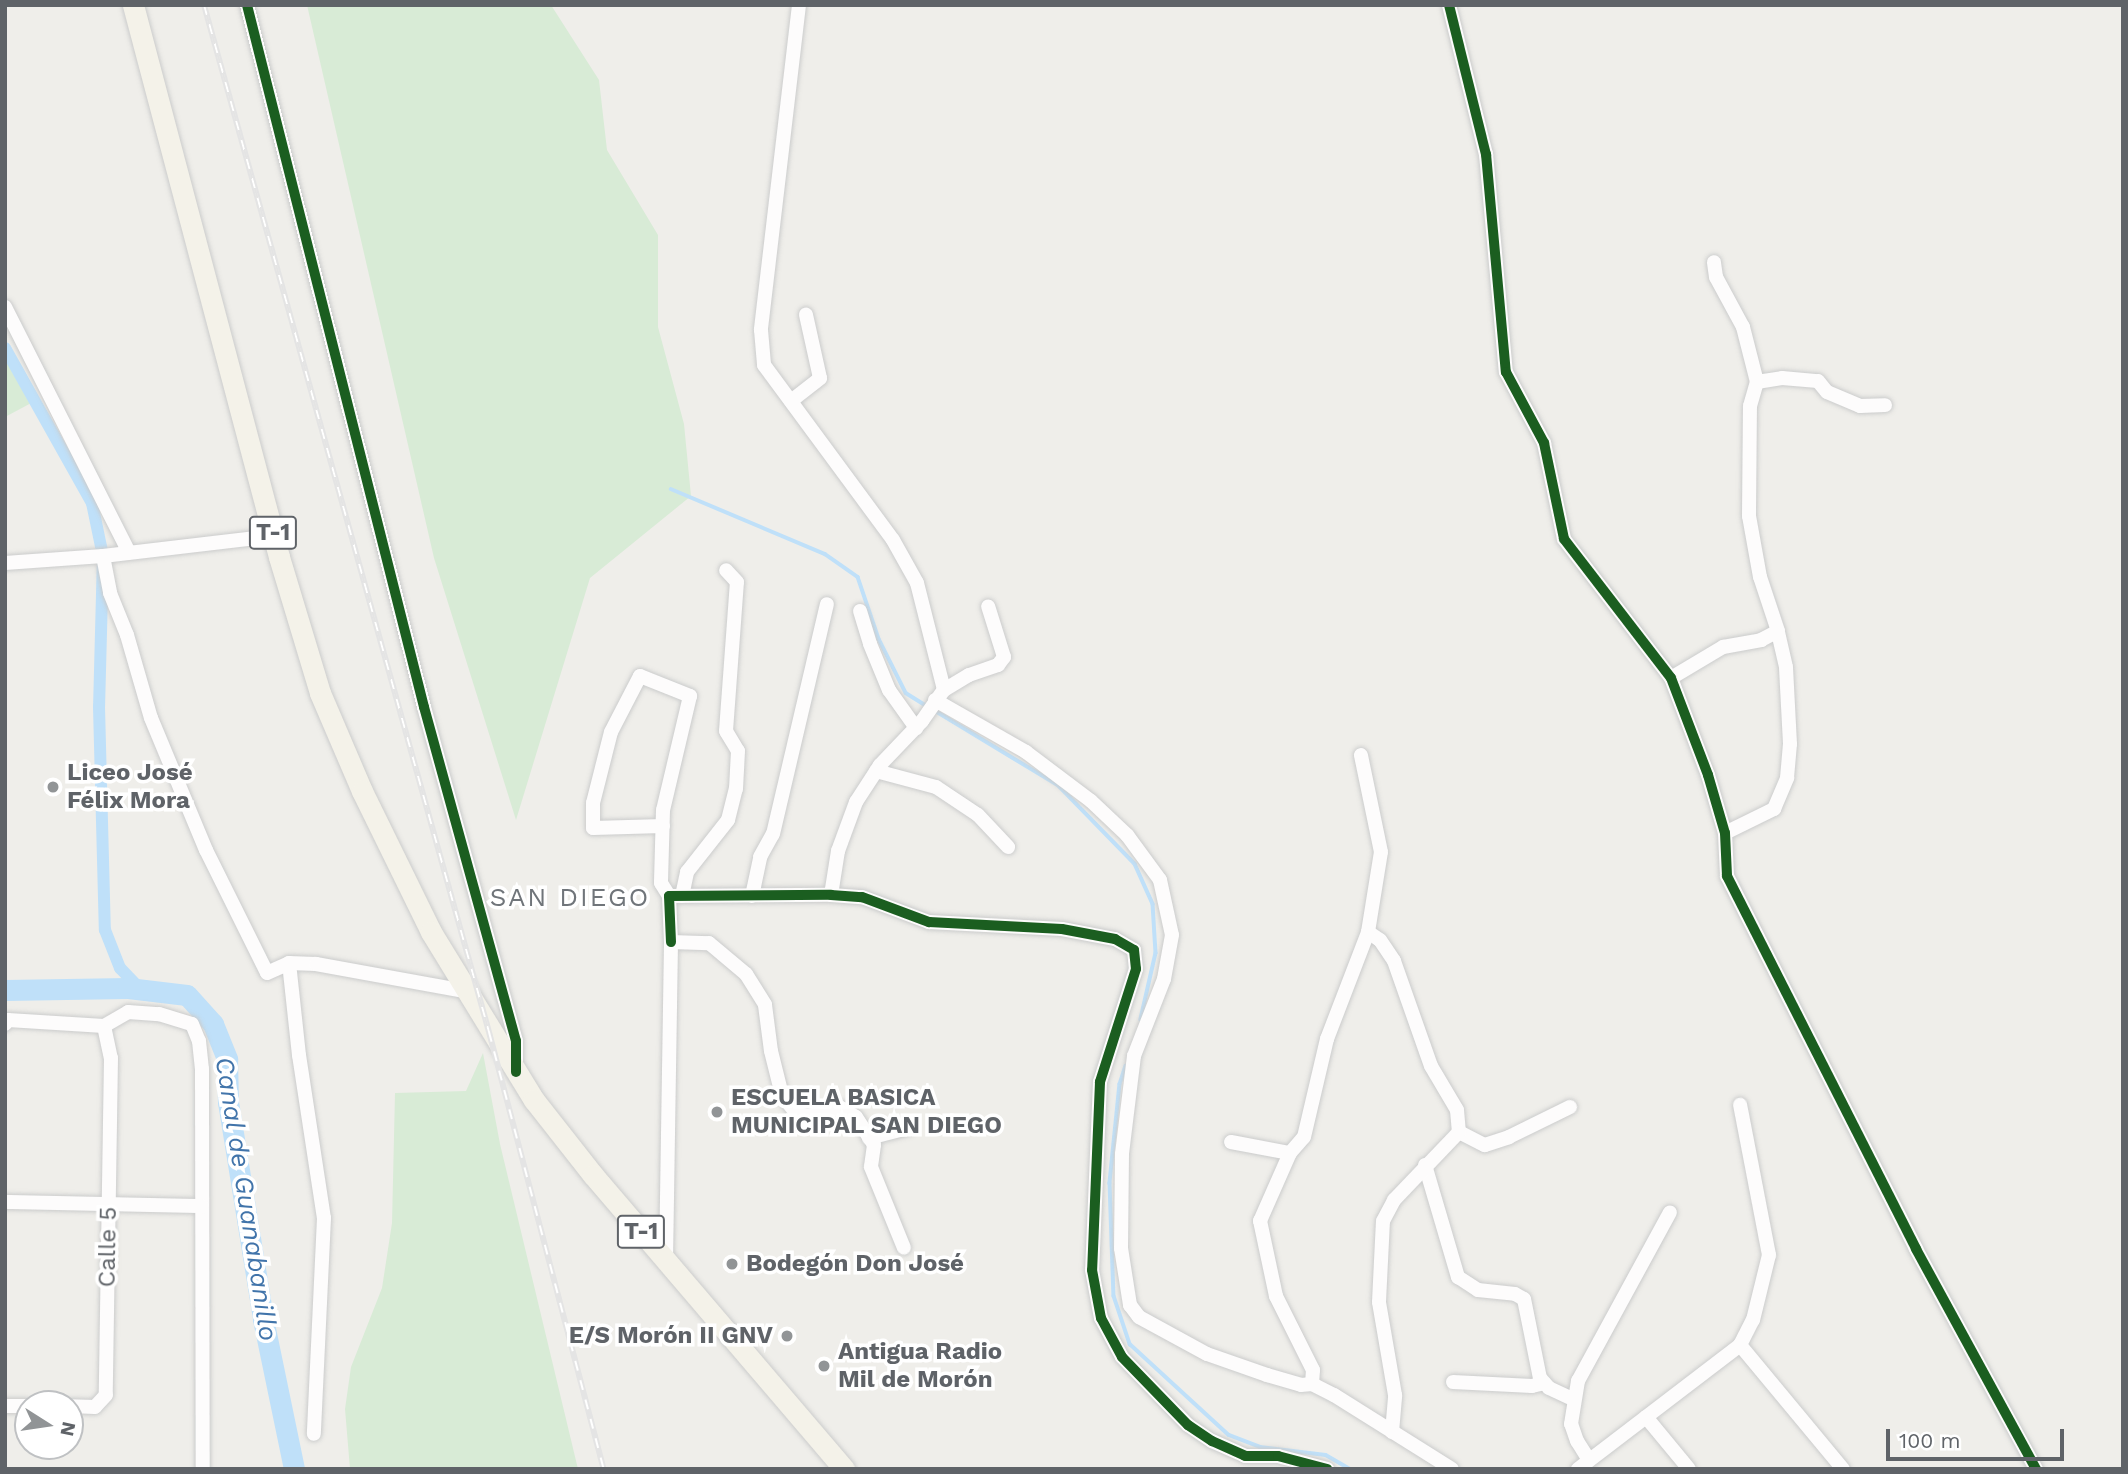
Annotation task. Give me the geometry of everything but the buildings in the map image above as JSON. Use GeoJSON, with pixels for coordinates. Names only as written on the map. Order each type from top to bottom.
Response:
{"type":"FeatureCollection","features":[{"type":"Feature","properties":{"kind":"main road","name":"T-1"},"geometry":{"type":"LineString","coordinates":[[134,5],[273,536],[320,693],[391,850],[431,932],[489,1032],[516,1072],[593,1175],[844,1469]]}},
{"type":"Feature","properties":{"kind":"main road","name":"T-1"},"geometry":{"type":"LineString","coordinates":[[805,1422],[853,1469]]}},
{"type":"Feature","properties":{"kind":"street"},"geometry":{"type":"LineString","coordinates":[[247,5],[424,708],[516,1041],[516,1072]]}},
{"type":"Feature","properties":{"kind":"street"},"geometry":{"type":"LineString","coordinates":[[799,5],[761,330],[764,365],[894,540],[917,583],[937,698],[1026,752],[1091,802],[1127,835],[1160,880],[1172,935],[1164,979],[1134,1056],[1122,1154],[1121,1248],[1130,1306],[1139,1317],[1207,1354],[1301,1385],[1312,1384],[1452,1469]]}},
{"type":"Feature","properties":{"kind":"street"},"geometry":{"type":"LineString","coordinates":[[1449,5],[1486,153],[1506,372],[1544,443],[1564,539],[1671,678],[1708,775],[1725,832],[1727,876],[1916,1249],[2036,1469]]}},
{"type":"Feature","properties":{"kind":"street"},"geometry":{"type":"LineString","coordinates":[[1714,261],[1716,277],[1743,327],[1757,382],[1750,406],[1749,516],[1760,576],[1778,631],[1786,667],[1790,744],[1787,778],[1774,809],[1725,832]]}},
{"type":"Feature","properties":{"kind":"street"},"geometry":{"type":"LineString","coordinates":[[5,307],[130,552]]}},
{"type":"Feature","properties":{"kind":"street"},"geometry":{"type":"LineString","coordinates":[[791,401],[820,378],[806,315]]}},
{"type":"Feature","properties":{"kind":"street"},"geometry":{"type":"LineString","coordinates":[[1757,382],[1782,379],[1818,381],[1827,392],[1860,407],[1885,405]]}},
{"type":"Feature","properties":{"kind":"street"},"geometry":{"type":"LineString","coordinates":[[5,563],[103,556],[273,536]]}},
{"type":"Feature","properties":{"kind":"street"},"geometry":{"type":"LineString","coordinates":[[103,556],[110,593],[127,635],[151,718],[206,850],[267,973],[289,963],[316,964],[465,991]]}},
{"type":"Feature","properties":{"kind":"street"},"geometry":{"type":"LineString","coordinates":[[666,1261],[671,942],[676,896],[687,872],[728,820],[736,789],[737,751],[726,731],[737,582],[726,570]]}},
{"type":"Feature","properties":{"kind":"street"},"geometry":{"type":"LineString","coordinates":[[752,895],[760,857],[773,834],[827,604]]}},
{"type":"Feature","properties":{"kind":"street"},"geometry":{"type":"LineString","coordinates":[[831,895],[838,851],[856,802],[876,771],[919,725],[937,698],[969,675],[998,664],[1004,657],[988,606]]}},
{"type":"Feature","properties":{"kind":"street"},"geometry":{"type":"LineString","coordinates":[[860,611],[889,690],[919,725]]}},
{"type":"Feature","properties":{"kind":"street"},"geometry":{"type":"LineString","coordinates":[[1671,678],[1723,646],[1761,640],[1778,631]]}},
{"type":"Feature","properties":{"kind":"street"},"geometry":{"type":"LineString","coordinates":[[663,826],[593,828],[593,803],[611,732],[640,676],[690,696],[663,810],[663,826],[661,883],[676,896],[862,897],[929,922],[1062,929],[1115,939],[1134,950],[1136,969],[1100,1082],[1092,1270],[1101,1318],[1122,1357],[1188,1425],[1212,1441],[1245,1456],[1278,1456],[1327,1469]]}},
{"type":"Feature","properties":{"kind":"street"},"geometry":{"type":"LineString","coordinates":[[1312,1384],[1313,1370],[1276,1296],[1260,1221],[1290,1153],[1304,1137],[1326,1039],[1368,932],[1381,852],[1361,755]]}},
{"type":"Feature","properties":{"kind":"street"},"geometry":{"type":"LineString","coordinates":[[876,771],[936,788],[978,816],[1008,847]]}},
{"type":"Feature","properties":{"kind":"street"},"geometry":{"type":"LineString","coordinates":[[1368,932],[1380,940],[1394,961],[1431,1066],[1457,1110],[1459,1132]]}},
{"type":"Feature","properties":{"kind":"street"},"geometry":{"type":"LineString","coordinates":[[671,942],[709,943],[746,974],[765,1005],[771,1051],[782,1096],[797,1114],[809,1116],[841,1108],[856,1117],[874,1145],[871,1167],[904,1248]]}},
{"type":"Feature","properties":{"kind":"street"},"geometry":{"type":"LineString","coordinates":[[289,963],[299,1055],[324,1218],[314,1434]]}},
{"type":"Feature","properties":{"kind":"street"},"geometry":{"type":"LineString","coordinates":[[5,1024],[8,1020],[104,1026],[128,1013],[159,1014],[192,1024],[199,1041],[202,1069],[203,1469]]}},
{"type":"Feature","properties":{"kind":"street","name":"Calle 5"},"geometry":{"type":"LineString","coordinates":[[84,1407],[95,1407],[106,1395],[111,1058],[104,1026]]}},
{"type":"Feature","properties":{"kind":"street"},"geometry":{"type":"LineString","coordinates":[[1670,1212],[1578,1381],[1571,1424],[1584,1465],[1740,1345],[1753,1320],[1769,1255],[1740,1105]]}},
{"type":"Feature","properties":{"kind":"street"},"geometry":{"type":"LineString","coordinates":[[1459,1132],[1485,1145],[1509,1137],[1570,1107]]}},
{"type":"Feature","properties":{"kind":"street"},"geometry":{"type":"LineString","coordinates":[[869,1138],[908,1128]]}},
{"type":"Feature","properties":{"kind":"street"},"geometry":{"type":"LineString","coordinates":[[1392,1432],[1394,1384],[1379,1302],[1383,1221],[1394,1200],[1459,1132]]}},
{"type":"Feature","properties":{"kind":"street"},"geometry":{"type":"LineString","coordinates":[[1231,1142],[1290,1153]]}},
{"type":"Feature","properties":{"kind":"street"},"geometry":{"type":"LineString","coordinates":[[1425,1165],[1454,1270],[1470,1287],[1515,1294],[1524,1299],[1537,1372],[1544,1383],[1573,1399]]}},
{"type":"Feature","properties":{"kind":"street"},"geometry":{"type":"LineString","coordinates":[[5,1202],[202,1206]]}},
{"type":"Feature","properties":{"kind":"street"},"geometry":{"type":"LineString","coordinates":[[1740,1345],[1843,1469]]}},
{"type":"Feature","properties":{"kind":"street"},"geometry":{"type":"LineString","coordinates":[[1454,1382],[1532,1386],[1544,1383]]}},
{"type":"Feature","properties":{"kind":"street"},"geometry":{"type":"LineString","coordinates":[[1646,1417],[1689,1469]]}},
{"type":"Feature","properties":{"kind":"green space"},"geometry":{"type":"Polygon","coordinates":[[[307,5],[551,5],[599,80],[607,150],[658,235],[658,327],[684,424],[691,496],[590,578],[516,820],[434,558],[307,5]]]}},
{"type":"Feature","properties":{"kind":"green space"},"geometry":{"type":"Polygon","coordinates":[[[5,349],[35,401],[5,417],[5,349]]]}},
{"type":"Feature","properties":{"kind":"green space"},"geometry":{"type":"Polygon","coordinates":[[[483,1053],[500,1144],[578,1469],[350,1469],[345,1409],[351,1367],[382,1288],[392,1223],[395,1093],[466,1091],[483,1053]]]}},
{"type":"Feature","properties":{"kind":"waterway"},"geometry":{"type":"LineString","coordinates":[[5,348],[92,503],[103,556],[99,707],[105,930],[120,968],[141,990]]}},
{"type":"Feature","properties":{"kind":"waterway"},"geometry":{"type":"LineString","coordinates":[[671,489],[825,554],[858,577],[879,639],[906,693],[927,706]]}},
{"type":"Feature","properties":{"kind":"waterway"},"geometry":{"type":"LineString","coordinates":[[934,710],[1058,785],[1135,864],[1153,904],[1156,953],[1141,1019]]}},
{"type":"Feature","properties":{"kind":"waterway","name":"Canal de Guanabanillo"},"geometry":{"type":"LineString","coordinates":[[5,990],[128,988],[187,995],[213,1024],[227,1059],[228,1102],[263,1319],[294,1469]]}},
{"type":"Feature","properties":{"kind":"waterway"},"geometry":{"type":"LineString","coordinates":[[1126,1066],[1120,1084],[1110,1183],[1114,1296],[1130,1344],[1229,1435],[1260,1447],[1326,1455],[1350,1469]]}},
{"type":"Feature","properties":{"kind":"railway"},"geometry":{"type":"LineString","coordinates":[[204,5],[489,1032],[604,1469]]}},
{"type":"Feature","properties":{"kind":"cycle path"},"geometry":{"type":"LineString","coordinates":[[247,5],[424,707],[516,1041],[516,1072]]}},
{"type":"Feature","properties":{"kind":"cycle path"},"geometry":{"type":"LineString","coordinates":[[1449,5],[1486,154],[1506,372],[1544,443],[1564,539],[1671,678],[1708,775],[1725,833],[1727,876],[1916,1249],[2036,1469]]}},
{"type":"Feature","properties":{"kind":"cycle path"},"geometry":{"type":"LineString","coordinates":[[671,942],[669,896],[831,895],[862,897],[929,922],[1062,929],[1115,939],[1134,950],[1136,969],[1100,1082],[1092,1270],[1101,1318],[1122,1357],[1188,1425],[1212,1441],[1245,1456],[1278,1456],[1327,1469]]}},
{"type":"Feature","properties":{"kind":"place","name":"Liceo José Félix Mora"},"geometry":{"type":"Point","coordinates":[53,787]}},
{"type":"Feature","properties":{"kind":"place","name":"ESCUELA BASICA MUNICIPAL SAN DIEGO"},"geometry":{"type":"Point","coordinates":[717,1112]}},
{"type":"Feature","properties":{"kind":"place","name":"Bodegón Don José"},"geometry":{"type":"Point","coordinates":[732,1264]}},
{"type":"Feature","properties":{"kind":"place","name":"E/S Morón II GNV"},"geometry":{"type":"Point","coordinates":[787,1336]}},
{"type":"Feature","properties":{"kind":"place","name":"Antigua Radio Mil de Morón"},"geometry":{"type":"Point","coordinates":[824,1366]}},
{"type":"Feature","properties":{"kind":"district","name":"SAN DIEGO"},"geometry":{"type":"Point","coordinates":[570,898]}}]}
